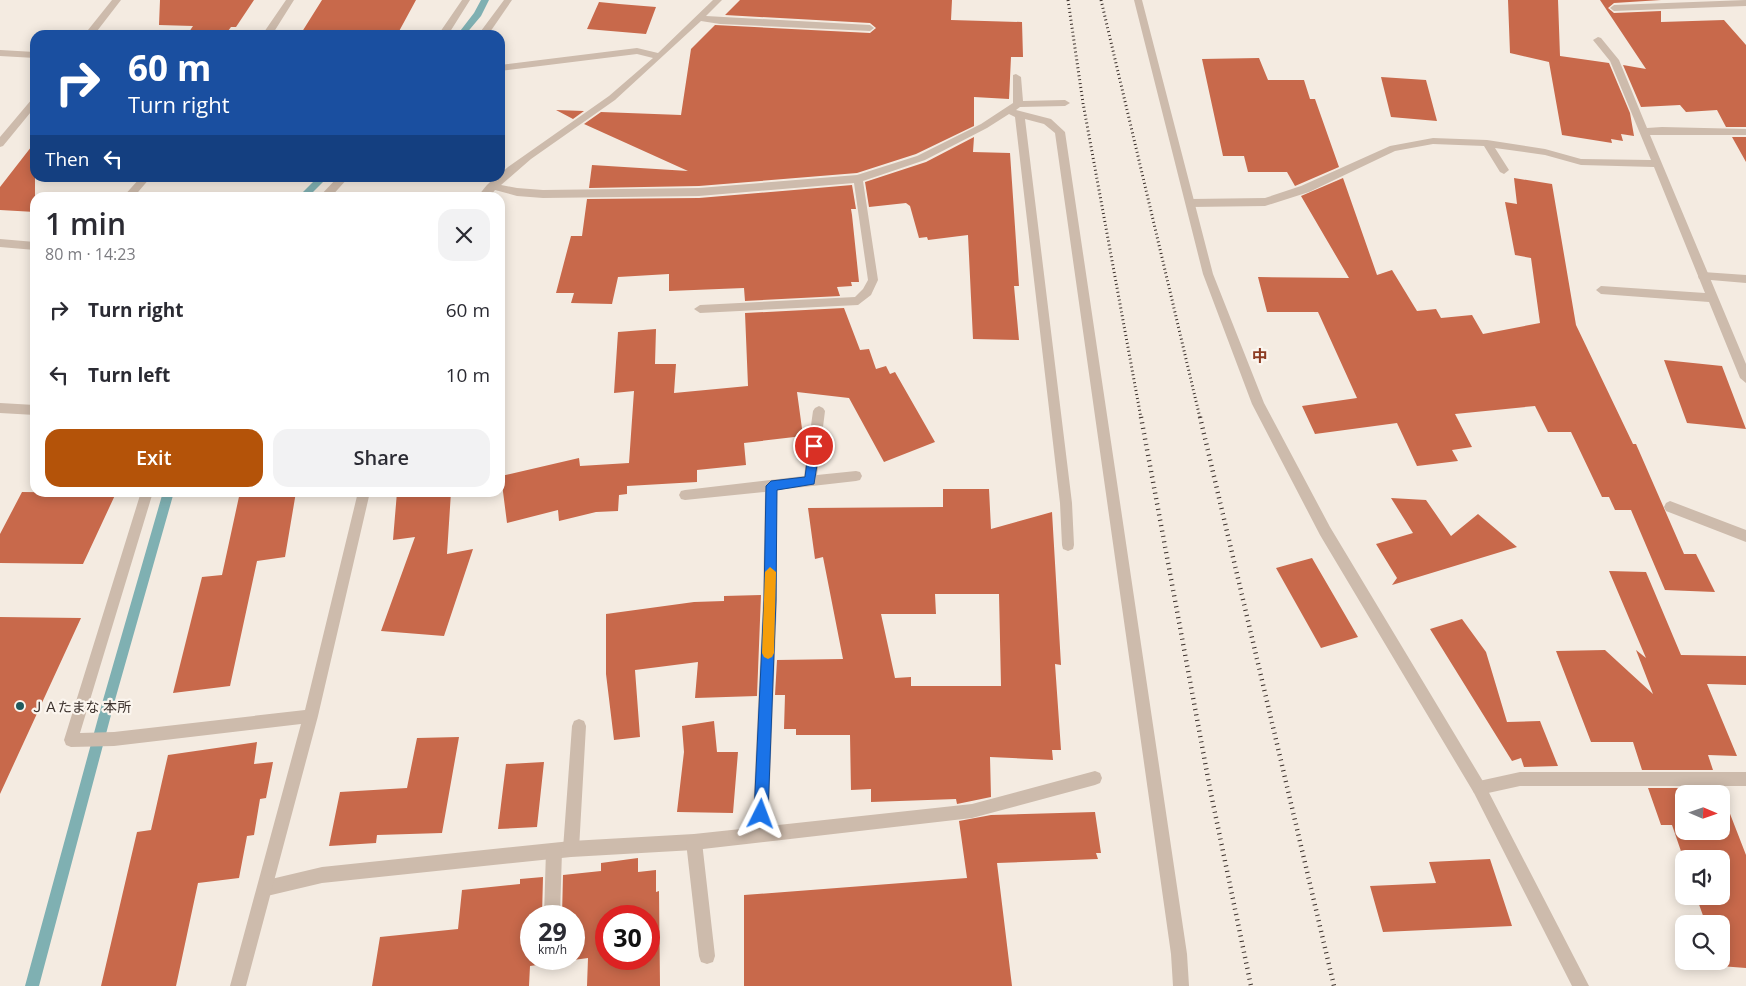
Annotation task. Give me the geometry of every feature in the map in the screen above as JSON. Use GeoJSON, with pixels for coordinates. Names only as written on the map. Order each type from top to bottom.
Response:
{"type":"FeatureCollection","features":[{"type":"Feature","properties":{"kind":"street"},"geometry":{"type":"LineString","coordinates":[[93,30],[117,0]]}},
{"type":"Feature","properties":{"kind":"street"},"geometry":{"type":"LineString","coordinates":[[270,30],[290,0]]}},
{"type":"Feature","properties":{"kind":"street"},"geometry":{"type":"LineString","coordinates":[[446,30],[466,0]]}},
{"type":"Feature","properties":{"kind":"street"},"geometry":{"type":"LineString","coordinates":[[487,30],[508,0]]}},
{"type":"Feature","properties":{"kind":"street"},"geometry":{"type":"LineString","coordinates":[[505,176],[612,98],[718,0]]}},
{"type":"Feature","properties":{"kind":"street"},"geometry":{"type":"LineString","coordinates":[[1138,0],[1208,274],[1258,404],[1325,531],[1479,788],[1581,986]]}},
{"type":"Feature","properties":{"kind":"street"},"geometry":{"type":"LineString","coordinates":[[1614,8],[1746,3]]}},
{"type":"Feature","properties":{"kind":"street"},"geometry":{"type":"LineString","coordinates":[[699,18],[720,22],[870,28]]}},
{"type":"Feature","properties":{"kind":"street"},"geometry":{"type":"LineString","coordinates":[[1598,40],[1614,60],[1746,378]]}},
{"type":"Feature","properties":{"kind":"street"},"geometry":{"type":"LineString","coordinates":[[505,67],[638,51],[658,56]]}},
{"type":"Feature","properties":{"kind":"street"},"geometry":{"type":"LineString","coordinates":[[0,53],[30,55]]}},
{"type":"Feature","properties":{"kind":"street"},"geometry":{"type":"LineString","coordinates":[[1016,77],[1016,110],[1066,503],[1068,545]]}},
{"type":"Feature","properties":{"kind":"street"},"geometry":{"type":"LineString","coordinates":[[492,186],[517,192],[543,194],[699,192],[858,179],[921,158],[1016,110],[1065,103]]}},
{"type":"Feature","properties":{"kind":"street"},"geometry":{"type":"LineString","coordinates":[[0,144],[30,107]]}},
{"type":"Feature","properties":{"kind":"street"},"geometry":{"type":"LineString","coordinates":[[1016,110],[1051,122],[1060,132],[1178,945],[1181,986]]}},
{"type":"Feature","properties":{"kind":"street"},"geometry":{"type":"LineString","coordinates":[[1644,132],[1662,130],[1746,132]]}},
{"type":"Feature","properties":{"kind":"street"},"geometry":{"type":"LineString","coordinates":[[1191,203],[1265,202],[1305,189],[1392,148],[1433,141],[1487,143],[1545,152],[1580,162],[1656,164]]}},
{"type":"Feature","properties":{"kind":"street"},"geometry":{"type":"LineString","coordinates":[[1487,143],[1504,170]]}},
{"type":"Feature","properties":{"kind":"street"},"geometry":{"type":"LineString","coordinates":[[700,309],[858,301],[867,292],[873,280],[858,179]]}},
{"type":"Feature","properties":{"kind":"street"},"geometry":{"type":"LineString","coordinates":[[132,192],[141,182]]}},
{"type":"Feature","properties":{"kind":"street"},"geometry":{"type":"LineString","coordinates":[[329,192],[339,182]]}},
{"type":"Feature","properties":{"kind":"street"},"geometry":{"type":"LineString","coordinates":[[487,192],[497,182]]}},
{"type":"Feature","properties":{"kind":"street"},"geometry":{"type":"LineString","coordinates":[[0,243],[30,246]]}},
{"type":"Feature","properties":{"kind":"street"},"geometry":{"type":"LineString","coordinates":[[1703,276],[1746,279]]}},
{"type":"Feature","properties":{"kind":"street"},"geometry":{"type":"LineString","coordinates":[[1601,290],[1713,298]]}},
{"type":"Feature","properties":{"kind":"street"},"geometry":{"type":"LineString","coordinates":[[0,408],[30,410]]}},
{"type":"Feature","properties":{"kind":"street"},"geometry":{"type":"LineString","coordinates":[[810,481],[819,411]]}},
{"type":"Feature","properties":{"kind":"street"},"geometry":{"type":"LineString","coordinates":[[685,496],[856,476]]}},
{"type":"Feature","properties":{"kind":"street"},"geometry":{"type":"LineString","coordinates":[[760,834],[770,600],[771,486]]}},
{"type":"Feature","properties":{"kind":"street"},"geometry":{"type":"LineString","coordinates":[[145,497],[71,740],[114,739],[311,716]]}},
{"type":"Feature","properties":{"kind":"street"},"geometry":{"type":"LineString","coordinates":[[238,986],[267,888],[311,716],[363,497]]}},
{"type":"Feature","properties":{"kind":"street"},"geometry":{"type":"LineString","coordinates":[[1670,507],[1746,536]]}},
{"type":"Feature","properties":{"kind":"street"},"geometry":{"type":"LineString","coordinates":[[571,849],[579,726]]}},
{"type":"Feature","properties":{"kind":"street"},"geometry":{"type":"LineString","coordinates":[[267,888],[322,875],[571,849],[694,842],[972,811],[1095,778]]}},
{"type":"Feature","properties":{"kind":"street"},"geometry":{"type":"LineString","coordinates":[[1479,788],[1520,779],[1746,779]]}},
{"type":"Feature","properties":{"kind":"street"},"geometry":{"type":"LineString","coordinates":[[694,842],[707,956]]}},
{"type":"Feature","properties":{"kind":"street"},"geometry":{"type":"LineString","coordinates":[[552,905],[554,851]]}},
{"type":"Feature","properties":{"kind":"building"},"geometry":{"type":"Polygon","coordinates":[[[160,0],[254,0],[236,27],[231,27],[229,30],[190,30],[193,26],[159,25],[160,0]]]}},
{"type":"Feature","properties":{"kind":"building"},"geometry":{"type":"Polygon","coordinates":[[[322,0],[416,0],[400,30],[303,30],[322,0]]]}},
{"type":"Feature","properties":{"kind":"building"},"geometry":{"type":"Polygon","coordinates":[[[740,0],[952,0],[951,20],[1022,22],[1023,57],[1011,57],[1009,99],[974,97],[974,126],[916,154],[857,173],[699,186],[589,188],[592,165],[688,171],[584,124],[601,112],[681,115],[691,49],[715,25],[870,33],[876,28],[870,23],[725,15],[740,0]]]}},
{"type":"Feature","properties":{"kind":"building"},"geometry":{"type":"Polygon","coordinates":[[[1508,0],[1558,0],[1560,56],[1609,63],[1630,113],[1634,136],[1621,134],[1623,141],[1611,139],[1612,143],[1562,135],[1549,62],[1510,53],[1508,0]]]}},
{"type":"Feature","properties":{"kind":"building"},"geometry":{"type":"Polygon","coordinates":[[[1600,0],[1661,0],[1614,3],[1608,8],[1614,13],[1661,11],[1661,22],[1724,20],[1746,45],[1746,127],[1726,127],[1717,110],[1686,112],[1680,105],[1641,107],[1623,65],[1646,69],[1600,0]]]}},
{"type":"Feature","properties":{"kind":"building"},"geometry":{"type":"Polygon","coordinates":[[[599,2],[656,7],[646,34],[587,29],[599,2]]]}},
{"type":"Feature","properties":{"kind":"building"},"geometry":{"type":"Polygon","coordinates":[[[1259,58],[1268,80],[1304,80],[1310,99],[1315,99],[1339,167],[1295,186],[1287,172],[1248,172],[1244,156],[1223,156],[1202,59],[1259,58]]]}},
{"type":"Feature","properties":{"kind":"building"},"geometry":{"type":"Polygon","coordinates":[[[1381,77],[1426,80],[1437,121],[1391,117],[1381,77]]]}},
{"type":"Feature","properties":{"kind":"building"},"geometry":{"type":"Polygon","coordinates":[[[556,110],[584,111],[573,119],[556,110]]]}},
{"type":"Feature","properties":{"kind":"building"},"geometry":{"type":"Polygon","coordinates":[[[974,137],[973,152],[1010,153],[1019,286],[1014,286],[1019,340],[973,339],[968,235],[928,240],[927,237],[919,238],[910,206],[906,203],[869,207],[865,182],[926,162],[974,137]]]}},
{"type":"Feature","properties":{"kind":"building"},"geometry":{"type":"Polygon","coordinates":[[[1732,137],[1746,137],[1746,162],[1732,137]]]}},
{"type":"Feature","properties":{"kind":"building"},"geometry":{"type":"Polygon","coordinates":[[[30,148],[30,182],[35,182],[35,192],[30,192],[30,212],[0,210],[0,187],[30,148]]]}},
{"type":"Feature","properties":{"kind":"building"},"geometry":{"type":"Polygon","coordinates":[[[1343,178],[1377,275],[1392,270],[1417,311],[1436,309],[1441,318],[1472,315],[1483,334],[1540,323],[1531,258],[1515,255],[1505,202],[1517,204],[1514,178],[1552,184],[1576,325],[1633,444],[1636,444],[1684,554],[1696,554],[1715,592],[1665,590],[1631,510],[1615,510],[1609,497],[1602,497],[1571,432],[1548,432],[1535,406],[1455,414],[1472,447],[1452,450],[1458,461],[1417,466],[1397,423],[1315,434],[1302,406],[1357,398],[1318,312],[1267,312],[1258,277],[1349,278],[1301,196],[1343,178]]]}},
{"type":"Feature","properties":{"kind":"building"},"geometry":{"type":"Polygon","coordinates":[[[852,185],[856,209],[851,209],[859,282],[851,282],[852,286],[837,287],[840,296],[745,301],[744,288],[669,291],[669,274],[618,277],[612,304],[571,303],[574,293],[556,293],[571,236],[582,236],[587,199],[699,198],[852,185]]]}},
{"type":"Feature","properties":{"kind":"building"},"geometry":{"type":"Polygon","coordinates":[[[844,308],[860,350],[869,349],[876,369],[886,366],[890,374],[895,372],[935,442],[884,462],[849,398],[797,392],[803,436],[744,443],[746,465],[697,470],[697,482],[627,486],[627,494],[619,495],[618,511],[596,512],[559,521],[558,510],[507,523],[504,497],[505,475],[579,458],[580,466],[629,463],[634,391],[614,393],[618,332],[656,329],[655,364],[676,364],[674,393],[748,386],[745,313],[844,308]]]}},
{"type":"Feature","properties":{"kind":"building"},"geometry":{"type":"Polygon","coordinates":[[[1664,360],[1722,366],[1746,429],[1687,423],[1664,360]]]}},
{"type":"Feature","properties":{"kind":"building"},"geometry":{"type":"Polygon","coordinates":[[[943,489],[989,489],[991,529],[1052,512],[1061,665],[1055,664],[1061,750],[1052,750],[1053,760],[990,757],[991,797],[957,804],[956,799],[871,802],[871,789],[851,790],[850,735],[796,735],[796,729],[784,729],[785,695],[775,695],[777,660],[843,659],[823,557],[815,559],[808,508],[943,507],[943,489]],[[935,594],[936,614],[881,614],[895,678],[911,677],[911,686],[1001,686],[999,594],[935,594]]]}},
{"type":"Feature","properties":{"kind":"building"},"geometry":{"type":"Polygon","coordinates":[[[22,492],[30,492],[30,497],[114,497],[83,564],[0,563],[0,534],[22,492]]]}},
{"type":"Feature","properties":{"kind":"building"},"geometry":{"type":"Polygon","coordinates":[[[239,497],[295,497],[285,557],[257,561],[230,686],[173,693],[202,577],[222,575],[239,497]]]}},
{"type":"Feature","properties":{"kind":"building"},"geometry":{"type":"Polygon","coordinates":[[[397,497],[451,497],[447,554],[473,549],[444,636],[381,631],[415,537],[393,540],[397,497]]]}},
{"type":"Feature","properties":{"kind":"building"},"geometry":{"type":"Polygon","coordinates":[[[1391,498],[1426,500],[1451,536],[1478,514],[1517,547],[1392,585],[1397,578],[1376,544],[1413,533],[1391,498]]]}},
{"type":"Feature","properties":{"kind":"building"},"geometry":{"type":"Polygon","coordinates":[[[1312,558],[1358,637],[1321,648],[1276,568],[1312,558]]]}},
{"type":"Feature","properties":{"kind":"building"},"geometry":{"type":"Polygon","coordinates":[[[1609,571],[1646,572],[1681,655],[1746,656],[1746,685],[1707,684],[1737,756],[1708,755],[1713,770],[1642,770],[1633,742],[1591,742],[1556,651],[1605,650],[1653,694],[1636,650],[1646,658],[1609,571]]]}},
{"type":"Feature","properties":{"kind":"building"},"geometry":{"type":"Polygon","coordinates":[[[761,595],[757,696],[695,698],[698,662],[635,670],[640,737],[614,740],[606,674],[606,614],[694,602],[724,601],[724,596],[761,595]]]}},
{"type":"Feature","properties":{"kind":"building","name":"ＪＡたまな 本所"},"geometry":{"type":"Polygon","coordinates":[[[0,617],[81,618],[0,794],[0,617]]]}},
{"type":"Feature","properties":{"kind":"building"},"geometry":{"type":"Polygon","coordinates":[[[1462,619],[1486,652],[1507,722],[1540,721],[1558,766],[1524,767],[1521,758],[1512,761],[1430,629],[1462,619]]]}},
{"type":"Feature","properties":{"kind":"building"},"geometry":{"type":"Polygon","coordinates":[[[714,721],[717,752],[738,752],[733,813],[677,812],[684,752],[682,726],[714,721]]]}},
{"type":"Feature","properties":{"kind":"building"},"geometry":{"type":"Polygon","coordinates":[[[459,737],[442,833],[377,835],[376,843],[329,846],[340,792],[407,788],[417,738],[459,737]]]}},
{"type":"Feature","properties":{"kind":"building"},"geometry":{"type":"Polygon","coordinates":[[[257,742],[254,764],[273,762],[266,798],[260,799],[254,835],[247,836],[239,878],[198,883],[176,986],[101,986],[137,832],[151,830],[168,755],[257,742]]]}},
{"type":"Feature","properties":{"kind":"building"},"geometry":{"type":"Polygon","coordinates":[[[544,762],[537,827],[498,829],[506,764],[544,762]]]}},
{"type":"Feature","properties":{"kind":"building"},"geometry":{"type":"Polygon","coordinates":[[[1648,788],[1675,788],[1675,834],[1672,825],[1661,825],[1648,788]]]}},
{"type":"Feature","properties":{"kind":"building"},"geometry":{"type":"Polygon","coordinates":[[[1095,812],[1101,853],[1096,853],[1098,859],[997,863],[1012,986],[744,986],[744,895],[967,878],[959,821],[991,815],[1095,812]]]}},
{"type":"Feature","properties":{"kind":"building"},"geometry":{"type":"Polygon","coordinates":[[[1730,814],[1746,855],[1746,968],[1730,967],[1730,915],[1703,915],[1699,905],[1730,905],[1730,850],[1681,850],[1677,840],[1730,840],[1730,814]]]}},
{"type":"Feature","properties":{"kind":"building"},"geometry":{"type":"Polygon","coordinates":[[[638,858],[638,872],[656,870],[656,892],[659,891],[659,905],[595,905],[595,970],[660,970],[660,986],[587,986],[588,958],[585,958],[585,905],[562,905],[563,875],[601,871],[601,863],[638,858]]]}},
{"type":"Feature","properties":{"kind":"building"},"geometry":{"type":"Polygon","coordinates":[[[1490,859],[1512,926],[1383,932],[1370,886],[1436,883],[1429,862],[1490,859]]]}},
{"type":"Feature","properties":{"kind":"building"},"geometry":{"type":"Polygon","coordinates":[[[543,877],[542,905],[520,905],[520,970],[530,970],[529,986],[372,986],[380,937],[458,929],[462,890],[520,884],[520,879],[543,877]]]}},
{"type":"Feature","properties":{"kind":"waterway"},"geometry":{"type":"LineString","coordinates":[[465,30],[478,14],[485,0]]}},
{"type":"Feature","properties":{"kind":"waterway"},"geometry":{"type":"LineString","coordinates":[[307,192],[318,182]]}},
{"type":"Feature","properties":{"kind":"waterway"},"geometry":{"type":"LineString","coordinates":[[32,986],[109,700],[168,497]]}},
{"type":"Feature","properties":{"kind":"railway"},"geometry":{"type":"LineString","coordinates":[[1068,0],[1083,103],[1141,418]]}},
{"type":"Feature","properties":{"kind":"railway"},"geometry":{"type":"LineString","coordinates":[[1101,0],[1200,418]]}},
{"type":"Feature","properties":{"kind":"railway"},"geometry":{"type":"LineString","coordinates":[[1141,417],[1210,789],[1251,986]]}},
{"type":"Feature","properties":{"kind":"railway"},"geometry":{"type":"LineString","coordinates":[[1200,417],[1334,986]]}},
{"type":"Feature","properties":{"kind":"slow traffic"},"geometry":{"type":"LineString","coordinates":[[768,653],[770,572]]}},
{"type":"Feature","properties":{"kind":"place","name":"ＪＡたまな 本所"},"geometry":{"type":"Point","coordinates":[20,706]}},
{"type":"Feature","properties":{"kind":"district","name":"中"},"geometry":{"type":"Point","coordinates":[1260,356]}},
{"type":"Feature","properties":{"kind":"route"},"geometry":{"type":"LineString","coordinates":[[761,814],[770,600],[771,486],[810,481],[814,446]]}}]}
